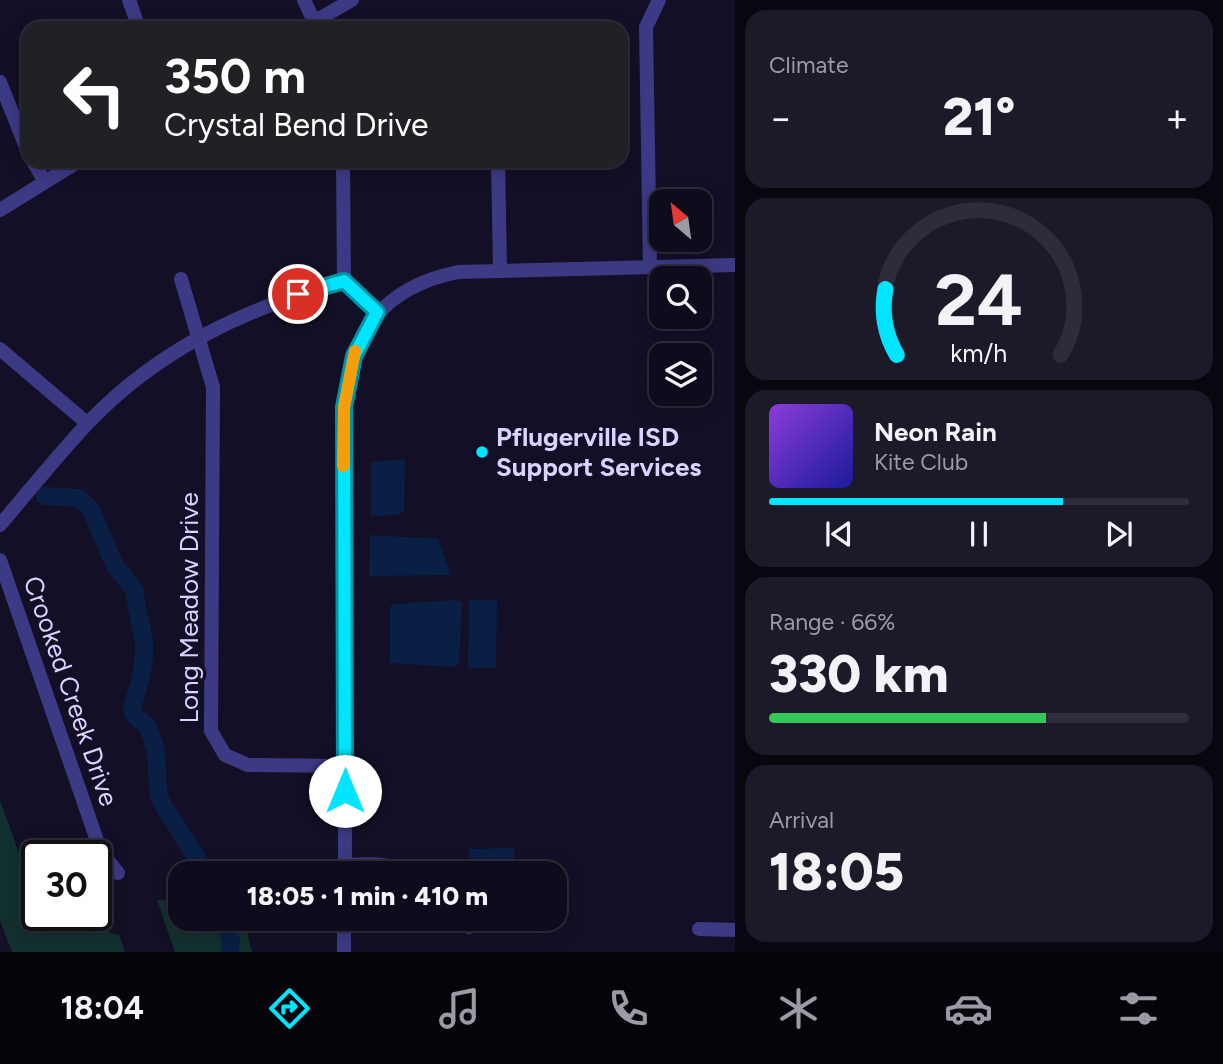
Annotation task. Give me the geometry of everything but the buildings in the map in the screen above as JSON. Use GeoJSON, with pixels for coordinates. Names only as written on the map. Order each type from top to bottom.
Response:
{"type":"FeatureCollection","features":[{"type":"Feature","properties":{"kind":"street"},"geometry":{"type":"LineString","coordinates":[[129,0],[136,21]]}},
{"type":"Feature","properties":{"kind":"street"},"geometry":{"type":"LineString","coordinates":[[304,0],[310,21]]}},
{"type":"Feature","properties":{"kind":"street"},"geometry":{"type":"LineString","coordinates":[[320,21],[352,0]]}},
{"type":"Feature","properties":{"kind":"street"},"geometry":{"type":"LineString","coordinates":[[650,266],[646,27],[659,0]]}},
{"type":"Feature","properties":{"kind":"street"},"geometry":{"type":"LineString","coordinates":[[0,82],[21,134]]}},
{"type":"Feature","properties":{"kind":"street"},"geometry":{"type":"LineString","coordinates":[[37,168],[45,182]]}},
{"type":"Feature","properties":{"kind":"street"},"geometry":{"type":"LineString","coordinates":[[0,210],[68,168]]}},
{"type":"Feature","properties":{"kind":"street"},"geometry":{"type":"LineString","coordinates":[[343,168],[344,281],[377,312]]}},
{"type":"Feature","properties":{"kind":"street"},"geometry":{"type":"LineString","coordinates":[[498,168],[500,269]]}},
{"type":"Feature","properties":{"kind":"street"},"geometry":{"type":"LineString","coordinates":[[692,266],[735,265]]}},
{"type":"Feature","properties":{"kind":"street"},"geometry":{"type":"LineString","coordinates":[[345,861],[344,407],[354,356],[377,312],[396,296],[436,277],[500,269],[649,267]]}},
{"type":"Feature","properties":{"kind":"street","name":"Long Meadow Drive"},"geometry":{"type":"LineString","coordinates":[[181,279],[213,387],[211,731],[225,755],[248,765],[345,766]]}},
{"type":"Feature","properties":{"kind":"street"},"geometry":{"type":"LineString","coordinates":[[0,525],[88,423],[149,369],[241,314],[344,281]]}},
{"type":"Feature","properties":{"kind":"street"},"geometry":{"type":"LineString","coordinates":[[0,349],[88,423]]}},
{"type":"Feature","properties":{"kind":"street","name":"Crooked Creek Drive"},"geometry":{"type":"LineString","coordinates":[[0,560],[101,852],[117,873]]}},
{"type":"Feature","properties":{"kind":"street"},"geometry":{"type":"LineString","coordinates":[[699,929],[735,930]]}},
{"type":"Feature","properties":{"kind":"street"},"geometry":{"type":"LineString","coordinates":[[344,931],[344,952]]}},
{"type":"Feature","properties":{"kind":"green space"},"geometry":{"type":"Polygon","coordinates":[[[0,800],[21,859],[21,931],[105,931],[119,935],[125,952],[12,952],[0,920],[0,800]]]}},
{"type":"Feature","properties":{"kind":"green space"},"geometry":{"type":"Polygon","coordinates":[[[157,900],[168,900],[168,931],[247,931],[252,952],[175,952],[157,900]]]}},
{"type":"Feature","properties":{"kind":"water"},"geometry":{"type":"Polygon","coordinates":[[[405,459],[404,511],[398,515],[371,516],[371,462],[405,459]]]}},
{"type":"Feature","properties":{"kind":"water"},"geometry":{"type":"Polygon","coordinates":[[[370,535],[438,539],[451,575],[369,576],[370,535]]]}},
{"type":"Feature","properties":{"kind":"water"},"geometry":{"type":"Polygon","coordinates":[[[455,600],[462,602],[459,664],[454,667],[390,663],[390,607],[395,604],[455,600]]]}},
{"type":"Feature","properties":{"kind":"water"},"geometry":{"type":"Polygon","coordinates":[[[469,600],[497,600],[496,668],[468,668],[469,600]]]}},
{"type":"Feature","properties":{"kind":"water"},"geometry":{"type":"Polygon","coordinates":[[[514,848],[514,861],[470,861],[469,849],[514,848]]]}},
{"type":"Feature","properties":{"kind":"waterway"},"geometry":{"type":"LineString","coordinates":[[45,496],[79,498],[91,510],[114,564],[135,591],[143,635],[144,659],[132,709],[147,727],[152,738],[157,760],[160,800],[198,861]]}},
{"type":"Feature","properties":{"kind":"waterway"},"geometry":{"type":"LineString","coordinates":[[227,931],[231,941],[229,952]]}},
{"type":"Feature","properties":{"kind":"slow traffic"},"geometry":{"type":"LineString","coordinates":[[343,466],[344,407],[347,379],[355,351]]}},
{"type":"Feature","properties":{"kind":"place","name":"Pflugerville ISD Support Services"},"geometry":{"type":"Point","coordinates":[482,452]}},
{"type":"Feature","properties":{"kind":"route"},"geometry":{"type":"LineString","coordinates":[[298,294],[344,281],[377,312],[362,335],[354,356],[347,379],[344,407],[345,791]]}}]}
